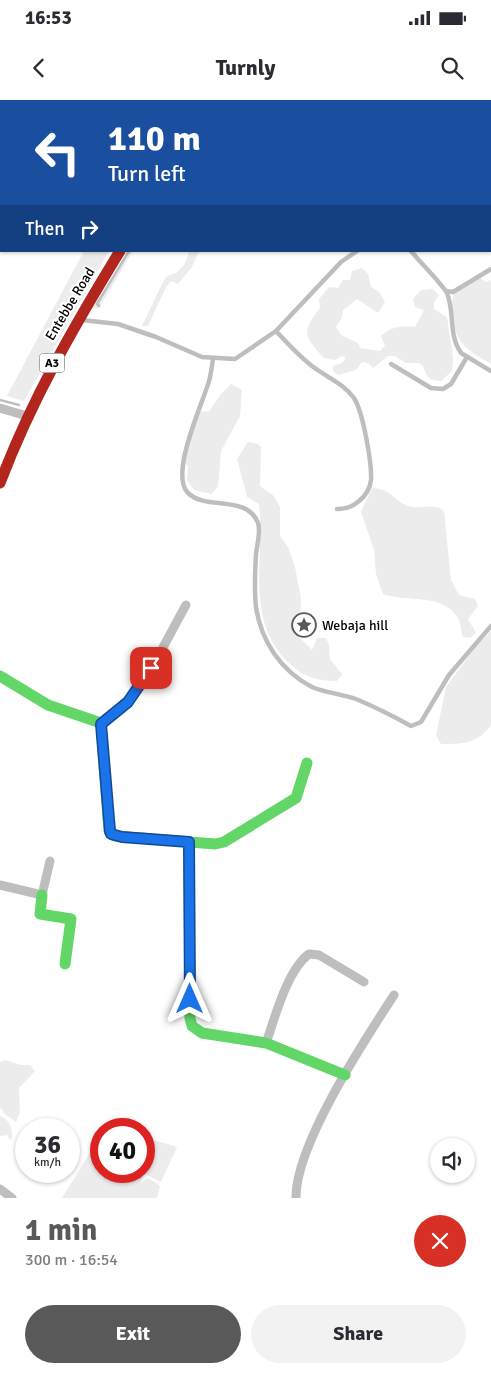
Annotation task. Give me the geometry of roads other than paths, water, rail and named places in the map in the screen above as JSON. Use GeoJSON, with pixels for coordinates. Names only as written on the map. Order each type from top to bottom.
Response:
{"type":"FeatureCollection","features":[{"type":"Feature","properties":{"kind":"street","name":"Entebbe Road"},"geometry":{"type":"LineString","coordinates":[[0,483],[27,416],[52,363],[119,252]]}},
{"type":"Feature","properties":{"kind":"street"},"geometry":{"type":"LineString","coordinates":[[0,408],[27,416]]}},
{"type":"Feature","properties":{"kind":"street"},"geometry":{"type":"LineString","coordinates":[[101,724],[128,702],[146,678],[186,604]]}},
{"type":"Feature","properties":{"kind":"street"},"geometry":{"type":"LineString","coordinates":[[0,676],[34,699],[55,710],[101,724]]}},
{"type":"Feature","properties":{"kind":"street"},"geometry":{"type":"LineString","coordinates":[[101,724],[111,834],[122,837],[215,844],[224,842],[290,803],[300,791],[307,762]]}},
{"type":"Feature","properties":{"kind":"street"},"geometry":{"type":"LineString","coordinates":[[189,842],[190,1018],[192,1026],[202,1032],[266,1043],[345,1075]]}},
{"type":"Feature","properties":{"kind":"street"},"geometry":{"type":"LineString","coordinates":[[50,860],[40,914],[71,918],[65,964]]}},
{"type":"Feature","properties":{"kind":"street"},"geometry":{"type":"LineString","coordinates":[[0,885],[42,895]]}},
{"type":"Feature","properties":{"kind":"street"},"geometry":{"type":"LineString","coordinates":[[266,1043],[285,989],[304,958],[309,954],[319,955],[364,982]]}},
{"type":"Feature","properties":{"kind":"street"},"geometry":{"type":"LineString","coordinates":[[296,1198],[298,1174],[326,1110],[394,995]]}},
{"type":"Feature","properties":{"kind":"street"},"geometry":{"type":"LineString","coordinates":[[0,1190],[12,1198]]}},
{"type":"Feature","properties":{"kind":"lane"},"geometry":{"type":"LineString","coordinates":[[78,319],[118,324],[156,337],[191,353],[214,359],[241,356],[276,331],[341,262],[356,252]]}},
{"type":"Feature","properties":{"kind":"lane"},"geometry":{"type":"LineString","coordinates":[[413,252],[446,291],[450,303],[451,330],[458,349],[467,357],[491,371]]}},
{"type":"Feature","properties":{"kind":"lane"},"geometry":{"type":"LineString","coordinates":[[446,291],[453,292],[491,269]]}},
{"type":"Feature","properties":{"kind":"lane"},"geometry":{"type":"LineString","coordinates":[[276,331],[311,365],[344,386],[355,399],[364,426],[371,481],[357,504],[345,510],[336,509]]}},
{"type":"Feature","properties":{"kind":"lane"},"geometry":{"type":"LineString","coordinates":[[391,364],[431,388],[443,389],[450,384],[467,357]]}},
{"type":"Feature","properties":{"kind":"lane"},"geometry":{"type":"LineString","coordinates":[[214,359],[210,380],[182,465],[184,486],[188,494],[205,500],[244,508],[252,514],[258,525],[255,570],[256,606],[261,628],[272,652],[286,669],[313,687],[354,699],[411,726],[421,722],[449,675],[491,626]]}},
{"type":"Feature","properties":{"kind":"waterway"},"geometry":{"type":"LineString","coordinates":[[99,306],[97,304],[128,252]]}},
{"type":"Feature","properties":{"kind":"waterway"},"geometry":{"type":"LineString","coordinates":[[0,400],[19,405]]}},
{"type":"Feature","properties":{"kind":"place","name":"Webaja hill"},"geometry":{"type":"Point","coordinates":[304,625]}}]}
